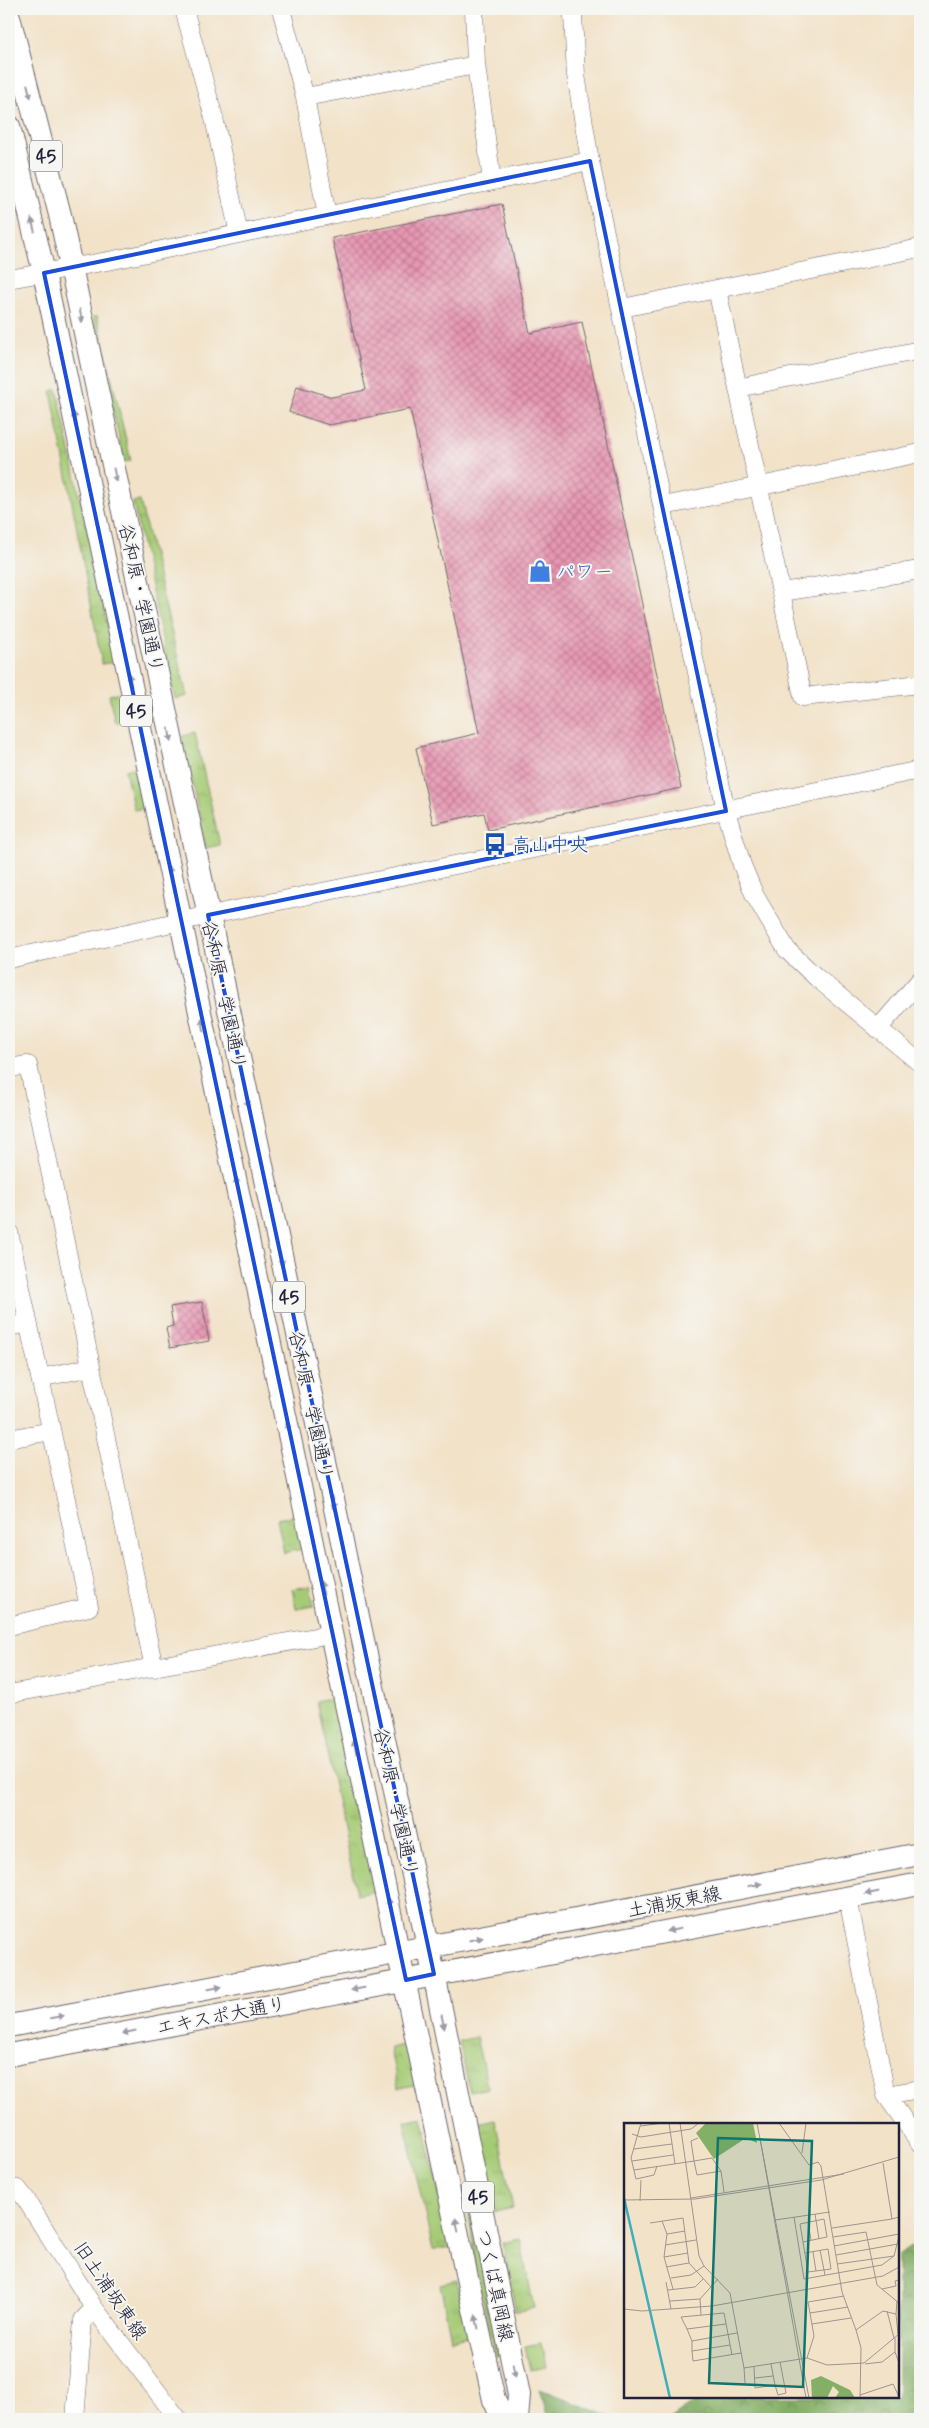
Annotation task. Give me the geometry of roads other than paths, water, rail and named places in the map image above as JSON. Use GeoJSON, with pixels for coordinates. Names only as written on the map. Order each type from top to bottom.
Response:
{"type":"FeatureCollection","features":[{"type":"Feature","properties":{"kind":"main road","name":"谷和原・学園通り"},"geometry":{"type":"LineString","coordinates":[[9,17],[41,136],[71,268],[434,1974]]}},
{"type":"Feature","properties":{"kind":"main road","name":"谷和原・学園通り"},"geometry":{"type":"LineString","coordinates":[[9,126],[44,273],[331,1634],[406,1980]]}},
{"type":"Feature","properties":{"kind":"main road","name":"土浦坂東線"},"geometry":{"type":"LineString","coordinates":[[428,1948],[920,1854]]}},
{"type":"Feature","properties":{"kind":"main road","name":"土浦坂東線"},"geometry":{"type":"LineString","coordinates":[[434,1974],[920,1884]]}},
{"type":"Feature","properties":{"kind":"main road","name":"エキスポ大通り"},"geometry":{"type":"LineString","coordinates":[[9,2026],[428,1948]]}},
{"type":"Feature","properties":{"kind":"main road","name":"エキスポ大通り"},"geometry":{"type":"LineString","coordinates":[[9,2055],[434,1974]]}},
{"type":"Feature","properties":{"kind":"main road","name":"つくば真岡線"},"geometry":{"type":"LineString","coordinates":[[434,1974],[519,2395],[517,2419]]}},
{"type":"Feature","properties":{"kind":"main road","name":"つくば真岡線"},"geometry":{"type":"LineString","coordinates":[[406,1980],[494,2400],[503,2419]]}},
{"type":"Feature","properties":{"kind":"street"},"geometry":{"type":"LineString","coordinates":[[184,9],[214,118],[239,234]]}},
{"type":"Feature","properties":{"kind":"street"},"geometry":{"type":"LineString","coordinates":[[281,9],[305,97],[327,216]]}},
{"type":"Feature","properties":{"kind":"street"},"geometry":{"type":"LineString","coordinates":[[474,9],[476,64],[492,181]]}},
{"type":"Feature","properties":{"kind":"street"},"geometry":{"type":"LineString","coordinates":[[573,15],[576,75],[590,161],[664,506],[726,811],[742,865],[755,896],[787,950],[817,978],[920,1063]]}},
{"type":"Feature","properties":{"kind":"street"},"geometry":{"type":"LineString","coordinates":[[305,97],[476,64]]}},
{"type":"Feature","properties":{"kind":"street"},"geometry":{"type":"LineString","coordinates":[[9,279],[239,234],[590,161]]}},
{"type":"Feature","properties":{"kind":"street"},"geometry":{"type":"LineString","coordinates":[[622,308],[920,248]]}},
{"type":"Feature","properties":{"kind":"street"},"geometry":{"type":"LineString","coordinates":[[717,289],[803,697],[920,684]]}},
{"type":"Feature","properties":{"kind":"street"},"geometry":{"type":"LineString","coordinates":[[738,388],[920,350]]}},
{"type":"Feature","properties":{"kind":"street"},"geometry":{"type":"LineString","coordinates":[[664,506],[920,453]]}},
{"type":"Feature","properties":{"kind":"street"},"geometry":{"type":"LineString","coordinates":[[782,592],[920,570]]}},
{"type":"Feature","properties":{"kind":"street"},"geometry":{"type":"LineString","coordinates":[[9,959],[181,920],[726,811],[920,770]]}},
{"type":"Feature","properties":{"kind":"street"},"geometry":{"type":"LineString","coordinates":[[878,1029],[920,980]]}},
{"type":"Feature","properties":{"kind":"street"},"geometry":{"type":"LineString","coordinates":[[9,1068],[28,1065],[154,1668]]}},
{"type":"Feature","properties":{"kind":"street"},"geometry":{"type":"LineString","coordinates":[[9,1232],[89,1607],[10,1621]]}},
{"type":"Feature","properties":{"kind":"street"},"geometry":{"type":"LineString","coordinates":[[9,1327],[28,1323]]}},
{"type":"Feature","properties":{"kind":"street"},"geometry":{"type":"LineString","coordinates":[[40,1378],[91,1367]]}},
{"type":"Feature","properties":{"kind":"street"},"geometry":{"type":"LineString","coordinates":[[9,1439],[51,1430]]}},
{"type":"Feature","properties":{"kind":"street"},"geometry":{"type":"LineString","coordinates":[[9,1694],[331,1634]]}},
{"type":"Feature","properties":{"kind":"street"},"geometry":{"type":"LineString","coordinates":[[848,1898],[886,2095],[920,2143]]}},
{"type":"Feature","properties":{"kind":"street"},"geometry":{"type":"LineString","coordinates":[[886,2095],[920,2089]]}},
{"type":"Feature","properties":{"kind":"street","name":"旧土浦坂東線"},"geometry":{"type":"LineString","coordinates":[[9,2188],[18,2189],[25,2198],[94,2308],[178,2419]]}},
{"type":"Feature","properties":{"kind":"street"},"geometry":{"type":"LineString","coordinates":[[75,2419],[83,2320],[94,2308]]}},
{"type":"Feature","properties":{"kind":"place","name":"パワー"},"geometry":{"type":"Point","coordinates":[540,571]}},
{"type":"Feature","properties":{"kind":"place","name":"高山中央"},"geometry":{"type":"Point","coordinates":[495,844]}}]}
